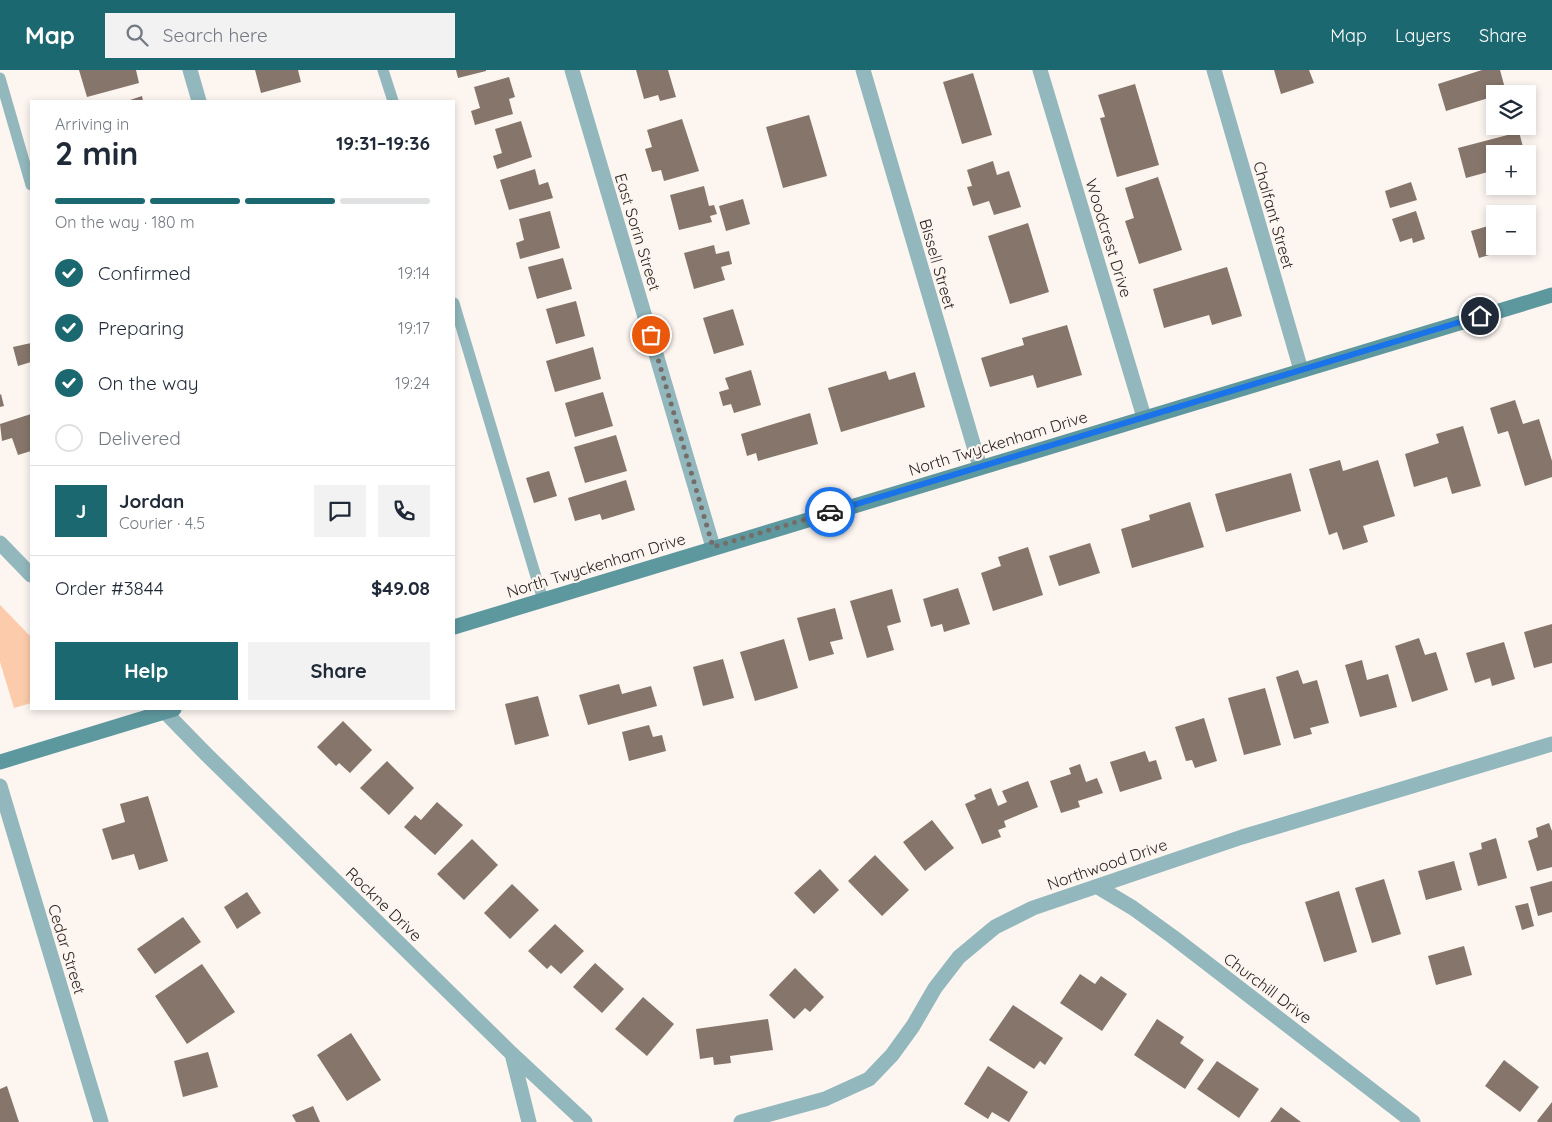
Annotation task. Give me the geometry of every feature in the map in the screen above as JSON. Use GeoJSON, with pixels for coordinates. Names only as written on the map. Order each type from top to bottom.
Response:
{"type":"FeatureCollection","features":[{"type":"Feature","properties":{"kind":"street"},"geometry":{"type":"LineString","coordinates":[[190,70],[199,100]]}},
{"type":"Feature","properties":{"kind":"street","name":"East Sorin Street"},"geometry":{"type":"LineString","coordinates":[[572,70],[713,547]]}},
{"type":"Feature","properties":{"kind":"street","name":"Bissell Street"},"geometry":{"type":"LineString","coordinates":[[863,70],[980,467]]}},
{"type":"Feature","properties":{"kind":"street","name":"Woodcrest Drive"},"geometry":{"type":"LineString","coordinates":[[1040,70],[1144,417]]}},
{"type":"Feature","properties":{"kind":"street","name":"Chalfant Street"},"geometry":{"type":"LineString","coordinates":[[1214,70],[1301,370]]}},
{"type":"Feature","properties":{"kind":"street","name":"North Twyckenham Drive"},"geometry":{"type":"LineString","coordinates":[[455,627],[713,547],[1552,295]]}},
{"type":"Feature","properties":{"kind":"street"},"geometry":{"type":"LineString","coordinates":[[0,543],[30,574]]}},
{"type":"Feature","properties":{"kind":"street"},"geometry":{"type":"LineString","coordinates":[[0,762],[163,710]]}},
{"type":"Feature","properties":{"kind":"street","name":"Rockne Drive"},"geometry":{"type":"LineString","coordinates":[[167,710],[206,754],[511,1053],[585,1122]]}},
{"type":"Feature","properties":{"kind":"street","name":"Northwood Drive"},"geometry":{"type":"LineString","coordinates":[[741,1122],[825,1099],[869,1079],[892,1055],[913,1026],[935,988],[959,957],[995,927],[1033,908],[1242,837],[1552,744]]}},
{"type":"Feature","properties":{"kind":"street","name":"Cedar Street"},"geometry":{"type":"LineString","coordinates":[[0,786],[101,1122]]}},
{"type":"Feature","properties":{"kind":"street","name":"Churchill Drive"},"geometry":{"type":"LineString","coordinates":[[1098,887],[1133,908],[1173,937],[1413,1122]]}},
{"type":"Feature","properties":{"kind":"street"},"geometry":{"type":"LineString","coordinates":[[511,1053],[530,1122]]}},
{"type":"Feature","properties":{"kind":"lane"},"geometry":{"type":"LineString","coordinates":[[384,70],[393,100]]}},
{"type":"Feature","properties":{"kind":"lane"},"geometry":{"type":"LineString","coordinates":[[0,78],[30,182]]}},
{"type":"Feature","properties":{"kind":"lane"},"geometry":{"type":"LineString","coordinates":[[455,306],[543,600]]}},
{"type":"Feature","properties":{"kind":"shaded area"},"geometry":{"type":"Polygon","coordinates":[[[0,605],[30,636],[30,703],[14,708],[0,662],[0,605]]]}},
{"type":"Feature","properties":{"kind":"building"},"geometry":{"type":"Polygon","coordinates":[[[79,70],[136,70],[139,83],[87,97],[79,70]]]}},
{"type":"Feature","properties":{"kind":"building"},"geometry":{"type":"Polygon","coordinates":[[[255,70],[298,70],[301,82],[261,93],[255,70]]]}},
{"type":"Feature","properties":{"kind":"building"},"geometry":{"type":"Polygon","coordinates":[[[456,70],[486,70],[486,71],[458,78],[456,70]]]}},
{"type":"Feature","properties":{"kind":"building"},"geometry":{"type":"Polygon","coordinates":[[[636,70],[668,70],[676,97],[660,101],[658,95],[644,99],[636,70]]]}},
{"type":"Feature","properties":{"kind":"building"},"geometry":{"type":"Polygon","coordinates":[[[1274,70],[1309,70],[1314,83],[1281,94],[1274,70]]]}},
{"type":"Feature","properties":{"kind":"building"},"geometry":{"type":"Polygon","coordinates":[[[1482,70],[1500,70],[1504,85],[1486,85],[1486,99],[1446,111],[1438,84],[1482,70]]]}},
{"type":"Feature","properties":{"kind":"building"},"geometry":{"type":"Polygon","coordinates":[[[973,73],[992,135],[962,144],[943,82],[973,73]]]}},
{"type":"Feature","properties":{"kind":"building"},"geometry":{"type":"Polygon","coordinates":[[[509,77],[515,97],[509,99],[513,114],[475,125],[471,111],[480,108],[474,87],[509,77]]]}},
{"type":"Feature","properties":{"kind":"building"},"geometry":{"type":"Polygon","coordinates":[[[1135,84],[1159,165],[1117,177],[1100,118],[1105,117],[1098,95],[1135,84]]]}},
{"type":"Feature","properties":{"kind":"building"},"geometry":{"type":"Polygon","coordinates":[[[142,96],[143,100],[130,100],[142,96]]]}},
{"type":"Feature","properties":{"kind":"building"},"geometry":{"type":"Polygon","coordinates":[[[809,115],[827,176],[783,188],[766,127],[809,115]]]}},
{"type":"Feature","properties":{"kind":"building"},"geometry":{"type":"Polygon","coordinates":[[[682,119],[699,171],[664,181],[661,170],[652,172],[645,149],[652,147],[647,130],[682,119]]]}},
{"type":"Feature","properties":{"kind":"building"},"geometry":{"type":"Polygon","coordinates":[[[521,121],[532,157],[497,169],[493,156],[502,153],[495,129],[521,121]]]}},
{"type":"Feature","properties":{"kind":"building"},"geometry":{"type":"Polygon","coordinates":[[[1508,135],[1520,135],[1523,145],[1486,145],[1486,172],[1466,178],[1458,148],[1508,135]]]}},
{"type":"Feature","properties":{"kind":"building"},"geometry":{"type":"Polygon","coordinates":[[[993,161],[997,175],[1009,171],[1021,207],[994,215],[989,201],[973,206],[967,187],[972,186],[967,170],[993,161]]]}},
{"type":"Feature","properties":{"kind":"building"},"geometry":{"type":"Polygon","coordinates":[[[535,169],[539,185],[548,182],[553,198],[509,210],[500,180],[535,169]]]}},
{"type":"Feature","properties":{"kind":"building"},"geometry":{"type":"Polygon","coordinates":[[[1158,177],[1182,250],[1139,264],[1125,221],[1134,218],[1125,188],[1158,177]]]}},
{"type":"Feature","properties":{"kind":"building"},"geometry":{"type":"Polygon","coordinates":[[[1411,182],[1417,200],[1390,208],[1385,191],[1411,182]]]}},
{"type":"Feature","properties":{"kind":"building"},"geometry":{"type":"Polygon","coordinates":[[[704,186],[709,206],[714,205],[717,214],[710,216],[712,222],[679,230],[670,195],[704,186]]]}},
{"type":"Feature","properties":{"kind":"building"},"geometry":{"type":"Polygon","coordinates":[[[743,199],[750,224],[726,231],[719,206],[743,199]]]}},
{"type":"Feature","properties":{"kind":"building"},"geometry":{"type":"Polygon","coordinates":[[[550,211],[560,248],[520,259],[516,243],[524,240],[519,219],[550,211]]]}},
{"type":"Feature","properties":{"kind":"building"},"geometry":{"type":"Polygon","coordinates":[[[1416,211],[1425,239],[1413,243],[1412,238],[1400,242],[1392,219],[1416,211]]]}},
{"type":"Feature","properties":{"kind":"building"},"geometry":{"type":"Polygon","coordinates":[[[1028,223],[1049,292],[1010,304],[988,236],[1028,223]]]}},
{"type":"Feature","properties":{"kind":"building"},"geometry":{"type":"Polygon","coordinates":[[[1486,227],[1486,255],[1489,255],[1479,258],[1471,231],[1486,227]]]}},
{"type":"Feature","properties":{"kind":"building"},"geometry":{"type":"Polygon","coordinates":[[[714,245],[716,254],[729,251],[732,264],[721,267],[725,280],[694,289],[684,253],[714,245]]]}},
{"type":"Feature","properties":{"kind":"building"},"geometry":{"type":"Polygon","coordinates":[[[563,258],[572,289],[537,299],[528,267],[563,258]]]}},
{"type":"Feature","properties":{"kind":"building"},"geometry":{"type":"Polygon","coordinates":[[[1227,267],[1242,316],[1212,325],[1209,315],[1164,328],[1153,289],[1227,267]]]}},
{"type":"Feature","properties":{"kind":"building"},"geometry":{"type":"Polygon","coordinates":[[[576,301],[585,336],[556,344],[546,309],[576,301]]]}},
{"type":"Feature","properties":{"kind":"building"},"geometry":{"type":"Polygon","coordinates":[[[733,309],[744,345],[714,354],[703,318],[733,309]]]}},
{"type":"Feature","properties":{"kind":"building"},"geometry":{"type":"Polygon","coordinates":[[[1067,325],[1082,375],[1037,388],[1033,375],[990,387],[981,358],[1024,345],[1022,338],[1067,325]]]}},
{"type":"Feature","properties":{"kind":"building"},"geometry":{"type":"Polygon","coordinates":[[[30,343],[30,362],[18,366],[13,347],[30,343]]]}},
{"type":"Feature","properties":{"kind":"building"},"geometry":{"type":"Polygon","coordinates":[[[593,347],[601,379],[555,392],[546,361],[593,347]]]}},
{"type":"Feature","properties":{"kind":"building"},"geometry":{"type":"Polygon","coordinates":[[[751,370],[761,405],[734,413],[731,404],[723,406],[719,392],[729,389],[725,378],[751,370]]]}},
{"type":"Feature","properties":{"kind":"building"},"geometry":{"type":"Polygon","coordinates":[[[886,371],[889,380],[915,372],[925,407],[841,432],[828,388],[886,371]]]}},
{"type":"Feature","properties":{"kind":"building"},"geometry":{"type":"Polygon","coordinates":[[[603,392],[613,426],[575,437],[565,403],[603,392]]]}},
{"type":"Feature","properties":{"kind":"building"},"geometry":{"type":"Polygon","coordinates":[[[0,395],[4,406],[0,407],[0,395]]]}},
{"type":"Feature","properties":{"kind":"building"},"geometry":{"type":"Polygon","coordinates":[[[1515,400],[1523,424],[1539,419],[1552,461],[1552,477],[1525,486],[1508,431],[1498,434],[1490,408],[1515,400]]]}},
{"type":"Feature","properties":{"kind":"building"},"geometry":{"type":"Polygon","coordinates":[[[810,413],[818,444],[758,461],[756,453],[747,456],[741,434],[810,413]]]}},
{"type":"Feature","properties":{"kind":"building"},"geometry":{"type":"Polygon","coordinates":[[[30,414],[30,451],[18,455],[12,438],[2,441],[0,424],[30,414]]]}},
{"type":"Feature","properties":{"kind":"building"},"geometry":{"type":"Polygon","coordinates":[[[1463,426],[1481,486],[1452,494],[1447,477],[1414,487],[1405,454],[1439,443],[1436,434],[1463,426]]]}},
{"type":"Feature","properties":{"kind":"building"},"geometry":{"type":"Polygon","coordinates":[[[616,435],[627,471],[585,483],[574,447],[616,435]]]}},
{"type":"Feature","properties":{"kind":"building"},"geometry":{"type":"Polygon","coordinates":[[[1340,460],[1343,471],[1378,460],[1395,516],[1363,526],[1368,542],[1343,550],[1337,532],[1329,535],[1309,469],[1340,460]]]}},
{"type":"Feature","properties":{"kind":"building"},"geometry":{"type":"Polygon","coordinates":[[[549,471],[557,496],[534,503],[526,478],[549,471]]]}},
{"type":"Feature","properties":{"kind":"building"},"geometry":{"type":"Polygon","coordinates":[[[1291,473],[1301,511],[1226,532],[1215,494],[1291,473]]]}},
{"type":"Feature","properties":{"kind":"building"},"geometry":{"type":"Polygon","coordinates":[[[626,480],[635,510],[602,520],[600,514],[575,521],[568,498],[626,480]]]}},
{"type":"Feature","properties":{"kind":"building"},"geometry":{"type":"Polygon","coordinates":[[[1190,502],[1204,547],[1132,568],[1121,529],[1150,520],[1149,515],[1190,502]]]}},
{"type":"Feature","properties":{"kind":"building"},"geometry":{"type":"Polygon","coordinates":[[[1090,543],[1100,573],[1059,586],[1049,556],[1090,543]]]}},
{"type":"Feature","properties":{"kind":"building"},"geometry":{"type":"Polygon","coordinates":[[[1028,547],[1043,595],[993,611],[981,573],[1001,566],[998,557],[1028,547]]]}},
{"type":"Feature","properties":{"kind":"building"},"geometry":{"type":"Polygon","coordinates":[[[958,588],[970,624],[944,632],[942,624],[931,627],[923,599],[958,588]]]}},
{"type":"Feature","properties":{"kind":"building"},"geometry":{"type":"Polygon","coordinates":[[[892,589],[901,622],[887,626],[894,650],[867,658],[850,601],[892,589]]]}},
{"type":"Feature","properties":{"kind":"building"},"geometry":{"type":"Polygon","coordinates":[[[835,608],[843,639],[830,642],[834,654],[809,661],[797,618],[835,608]]]}},
{"type":"Feature","properties":{"kind":"building"},"geometry":{"type":"Polygon","coordinates":[[[1552,624],[1552,663],[1534,668],[1524,632],[1552,624]]]}},
{"type":"Feature","properties":{"kind":"building"},"geometry":{"type":"Polygon","coordinates":[[[1419,638],[1425,655],[1436,652],[1448,690],[1412,702],[1395,646],[1419,638]]]}},
{"type":"Feature","properties":{"kind":"building"},"geometry":{"type":"Polygon","coordinates":[[[784,639],[798,688],[755,701],[740,652],[784,639]]]}},
{"type":"Feature","properties":{"kind":"building"},"geometry":{"type":"Polygon","coordinates":[[[1504,642],[1515,679],[1492,686],[1490,678],[1475,683],[1466,653],[1504,642]]]}},
{"type":"Feature","properties":{"kind":"building"},"geometry":{"type":"Polygon","coordinates":[[[723,659],[734,698],[703,706],[693,667],[723,659]]]}},
{"type":"Feature","properties":{"kind":"building"},"geometry":{"type":"Polygon","coordinates":[[[1362,660],[1367,680],[1388,674],[1397,707],[1360,717],[1345,665],[1362,660]]]}},
{"type":"Feature","properties":{"kind":"building"},"geometry":{"type":"Polygon","coordinates":[[[1298,670],[1303,684],[1317,680],[1329,723],[1310,728],[1312,734],[1294,739],[1276,677],[1298,670]]]}},
{"type":"Feature","properties":{"kind":"building"},"geometry":{"type":"Polygon","coordinates":[[[619,684],[622,694],[651,686],[657,706],[588,725],[579,695],[619,684]]]}},
{"type":"Feature","properties":{"kind":"building"},"geometry":{"type":"Polygon","coordinates":[[[1265,688],[1281,745],[1244,755],[1228,698],[1265,688]]]}},
{"type":"Feature","properties":{"kind":"building"},"geometry":{"type":"Polygon","coordinates":[[[538,696],[549,736],[515,745],[505,704],[538,696]]]}},
{"type":"Feature","properties":{"kind":"building"},"geometry":{"type":"Polygon","coordinates":[[[1204,718],[1217,761],[1195,768],[1192,760],[1186,761],[1175,727],[1204,718]]]}},
{"type":"Feature","properties":{"kind":"building"},"geometry":{"type":"Polygon","coordinates":[[[343,721],[372,750],[350,773],[339,763],[336,766],[317,747],[343,721]]]}},
{"type":"Feature","properties":{"kind":"building"},"geometry":{"type":"Polygon","coordinates":[[[649,725],[653,737],[662,735],[666,751],[629,761],[622,732],[649,725]]]}},
{"type":"Feature","properties":{"kind":"building"},"geometry":{"type":"Polygon","coordinates":[[[1145,751],[1149,762],[1156,760],[1162,779],[1120,792],[1110,762],[1145,751]]]}},
{"type":"Feature","properties":{"kind":"building"},"geometry":{"type":"Polygon","coordinates":[[[387,761],[414,788],[389,815],[360,788],[387,761]]]}},
{"type":"Feature","properties":{"kind":"building"},"geometry":{"type":"Polygon","coordinates":[[[1080,764],[1086,782],[1097,778],[1103,793],[1078,801],[1080,807],[1061,813],[1050,781],[1071,774],[1069,768],[1080,764]]]}},
{"type":"Feature","properties":{"kind":"building"},"geometry":{"type":"Polygon","coordinates":[[[1028,781],[1038,807],[1004,821],[1006,827],[998,830],[1001,837],[982,844],[965,804],[976,799],[974,795],[991,788],[998,806],[1007,802],[1002,791],[1028,781]]]}},
{"type":"Feature","properties":{"kind":"building"},"geometry":{"type":"Polygon","coordinates":[[[148,796],[168,861],[139,870],[134,854],[112,860],[102,829],[125,822],[120,804],[148,796]]]}},
{"type":"Feature","properties":{"kind":"building"},"geometry":{"type":"Polygon","coordinates":[[[437,802],[463,825],[435,855],[404,827],[415,815],[421,820],[437,802]]]}},
{"type":"Feature","properties":{"kind":"building"},"geometry":{"type":"Polygon","coordinates":[[[932,820],[954,848],[925,871],[903,842],[932,820]]]}},
{"type":"Feature","properties":{"kind":"building"},"geometry":{"type":"Polygon","coordinates":[[[1549,823],[1552,831],[1552,867],[1537,871],[1528,841],[1538,837],[1536,828],[1549,823]]]}},
{"type":"Feature","properties":{"kind":"building"},"geometry":{"type":"Polygon","coordinates":[[[1496,838],[1507,878],[1478,886],[1469,853],[1482,849],[1481,843],[1496,838]]]}},
{"type":"Feature","properties":{"kind":"building"},"geometry":{"type":"Polygon","coordinates":[[[472,839],[498,865],[464,900],[437,874],[472,839]]]}},
{"type":"Feature","properties":{"kind":"building"},"geometry":{"type":"Polygon","coordinates":[[[875,855],[909,890],[882,916],[848,881],[875,855]]]}},
{"type":"Feature","properties":{"kind":"building"},"geometry":{"type":"Polygon","coordinates":[[[1454,861],[1462,890],[1426,900],[1418,871],[1454,861]]]}},
{"type":"Feature","properties":{"kind":"building"},"geometry":{"type":"Polygon","coordinates":[[[820,869],[839,890],[814,914],[794,893],[820,869]]]}},
{"type":"Feature","properties":{"kind":"building"},"geometry":{"type":"Polygon","coordinates":[[[1384,879],[1401,934],[1372,943],[1355,888],[1384,879]]]}},
{"type":"Feature","properties":{"kind":"building"},"geometry":{"type":"Polygon","coordinates":[[[1552,881],[1552,912],[1538,916],[1530,887],[1552,881]]]}},
{"type":"Feature","properties":{"kind":"building"},"geometry":{"type":"Polygon","coordinates":[[[512,884],[539,910],[510,939],[484,913],[512,884]]]}},
{"type":"Feature","properties":{"kind":"building"},"geometry":{"type":"Polygon","coordinates":[[[1339,891],[1357,952],[1324,962],[1305,902],[1339,891]]]}},
{"type":"Feature","properties":{"kind":"building"},"geometry":{"type":"Polygon","coordinates":[[[247,892],[261,913],[237,929],[224,907],[247,892]]]}},
{"type":"Feature","properties":{"kind":"building"},"geometry":{"type":"Polygon","coordinates":[[[1528,903],[1534,926],[1522,930],[1515,906],[1528,903]]]}},
{"type":"Feature","properties":{"kind":"building"},"geometry":{"type":"Polygon","coordinates":[[[183,917],[201,942],[155,974],[137,949],[183,917]]]}},
{"type":"Feature","properties":{"kind":"building"},"geometry":{"type":"Polygon","coordinates":[[[555,924],[584,951],[561,974],[551,965],[547,969],[528,951],[555,924]]]}},
{"type":"Feature","properties":{"kind":"building"},"geometry":{"type":"Polygon","coordinates":[[[1464,946],[1472,975],[1436,985],[1428,956],[1464,946]]]}},
{"type":"Feature","properties":{"kind":"building"},"geometry":{"type":"Polygon","coordinates":[[[595,963],[624,989],[602,1013],[573,987],[595,963]]]}},
{"type":"Feature","properties":{"kind":"building"},"geometry":{"type":"Polygon","coordinates":[[[202,964],[235,1012],[187,1044],[155,996],[202,964]]]}},
{"type":"Feature","properties":{"kind":"building"},"geometry":{"type":"Polygon","coordinates":[[[795,968],[824,997],[810,1012],[805,1008],[794,1019],[769,995],[795,968]]]}},
{"type":"Feature","properties":{"kind":"building"},"geometry":{"type":"Polygon","coordinates":[[[1080,974],[1095,984],[1101,976],[1127,994],[1102,1031],[1060,1003],[1080,974]]]}},
{"type":"Feature","properties":{"kind":"building"},"geometry":{"type":"Polygon","coordinates":[[[643,997],[674,1024],[647,1056],[615,1029],[643,997]]]}},
{"type":"Feature","properties":{"kind":"building"},"geometry":{"type":"Polygon","coordinates":[[[1013,1005],[1063,1038],[1045,1065],[1040,1061],[1034,1069],[989,1040],[1013,1005]]]}},
{"type":"Feature","properties":{"kind":"building"},"geometry":{"type":"Polygon","coordinates":[[[768,1019],[773,1050],[730,1056],[731,1063],[714,1065],[713,1057],[700,1059],[696,1029],[768,1019]]]}},
{"type":"Feature","properties":{"kind":"building"},"geometry":{"type":"Polygon","coordinates":[[[1157,1019],[1184,1037],[1180,1043],[1204,1060],[1185,1089],[1134,1055],[1157,1019]]]}},
{"type":"Feature","properties":{"kind":"building"},"geometry":{"type":"Polygon","coordinates":[[[351,1033],[381,1080],[347,1101],[317,1055],[351,1033]]]}},
{"type":"Feature","properties":{"kind":"building"},"geometry":{"type":"Polygon","coordinates":[[[208,1052],[218,1087],[183,1097],[174,1061],[208,1052]]]}},
{"type":"Feature","properties":{"kind":"building"},"geometry":{"type":"Polygon","coordinates":[[[1504,1060],[1539,1087],[1520,1112],[1485,1086],[1504,1060]]]}},
{"type":"Feature","properties":{"kind":"building"},"geometry":{"type":"Polygon","coordinates":[[[1217,1061],[1259,1089],[1239,1118],[1197,1089],[1217,1061]]]}},
{"type":"Feature","properties":{"kind":"building"},"geometry":{"type":"Polygon","coordinates":[[[988,1066],[1028,1092],[1009,1122],[992,1112],[988,1119],[964,1104],[988,1066]]]}},
{"type":"Feature","properties":{"kind":"building"},"geometry":{"type":"Polygon","coordinates":[[[7,1086],[19,1122],[0,1122],[0,1089],[7,1086]]]}},
{"type":"Feature","properties":{"kind":"building"},"geometry":{"type":"Polygon","coordinates":[[[1552,1102],[1552,1122],[1538,1122],[1537,1121],[1552,1102]]]}},
{"type":"Feature","properties":{"kind":"building"},"geometry":{"type":"Polygon","coordinates":[[[313,1106],[320,1122],[296,1122],[292,1115],[313,1106]]]}},
{"type":"Feature","properties":{"kind":"building"},"geometry":{"type":"Polygon","coordinates":[[[1281,1107],[1301,1122],[1270,1122],[1281,1107]]]}},
{"type":"Feature","properties":{"kind":"way so far"},"geometry":{"type":"LineString","coordinates":[[651,335],[713,547],[830,512]]}},
{"type":"Feature","properties":{"kind":"route"},"geometry":{"type":"LineString","coordinates":[[830,512],[1480,316]]}}]}
